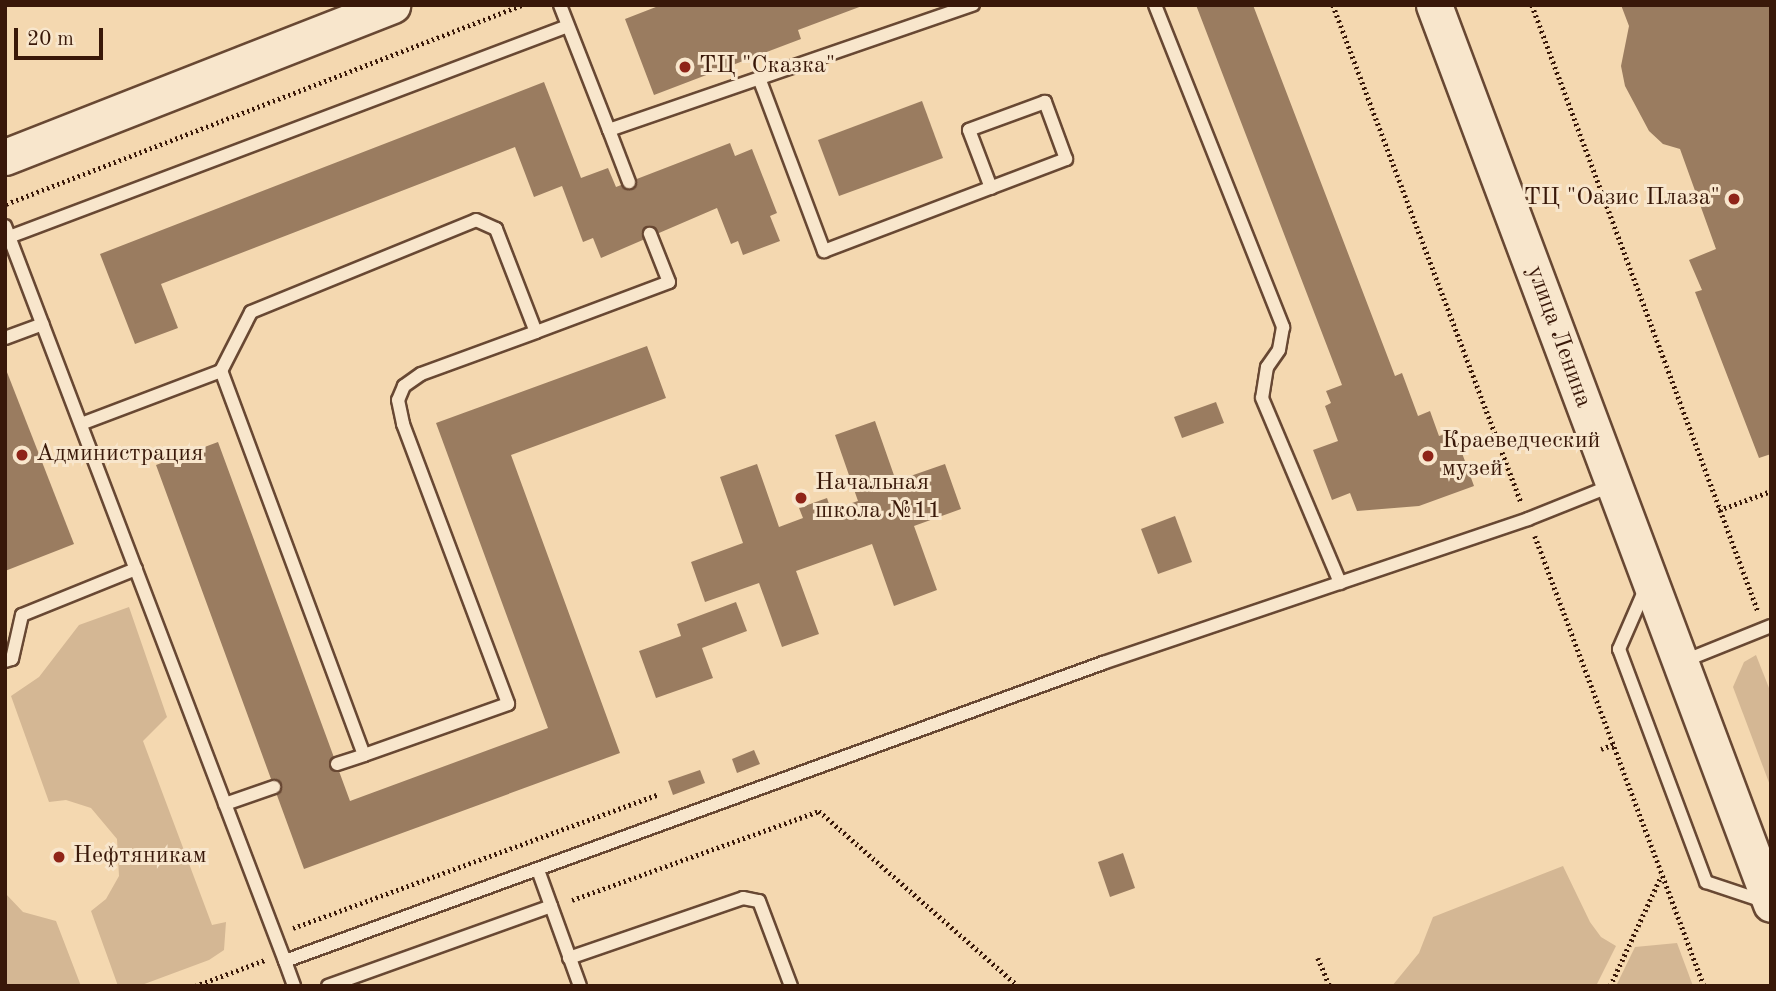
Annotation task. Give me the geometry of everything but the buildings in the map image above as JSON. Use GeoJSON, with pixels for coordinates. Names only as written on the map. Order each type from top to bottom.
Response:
{"type":"FeatureCollection","features":[{"type":"Feature","properties":{"kind":"main road"},"geometry":{"type":"LineString","coordinates":[[5,157],[392,5]]}},
{"type":"Feature","properties":{"kind":"main road","name":"улица Ленина"},"geometry":{"type":"LineString","coordinates":[[1434,5],[1771,903]]}},
{"type":"Feature","properties":{"kind":"lane"},"geometry":{"type":"LineString","coordinates":[[609,130],[973,5]]}},
{"type":"Feature","properties":{"kind":"lane"},"geometry":{"type":"LineString","coordinates":[[1155,5],[1283,327],[1279,350],[1266,366],[1262,398],[1340,583]]}},
{"type":"Feature","properties":{"kind":"lane"},"geometry":{"type":"LineString","coordinates":[[565,7],[568,26],[629,182]]}},
{"type":"Feature","properties":{"kind":"lane"},"geometry":{"type":"LineString","coordinates":[[294,986],[7,232],[568,26]]}},
{"type":"Feature","properties":{"kind":"lane"},"geometry":{"type":"LineString","coordinates":[[759,78],[824,251],[991,188],[1066,159],[1045,102],[969,130],[991,188]]}},
{"type":"Feature","properties":{"kind":"lane"},"geometry":{"type":"LineString","coordinates":[[81,424],[221,371],[251,312],[476,220],[496,229],[536,332]]}},
{"type":"Feature","properties":{"kind":"lane"},"geometry":{"type":"LineString","coordinates":[[337,764],[508,704],[403,424],[398,400],[404,386],[421,373],[669,282],[650,234]]}},
{"type":"Feature","properties":{"kind":"lane"},"geometry":{"type":"LineString","coordinates":[[5,338],[43,324]]}},
{"type":"Feature","properties":{"kind":"lane"},"geometry":{"type":"LineString","coordinates":[[221,371],[364,755]]}},
{"type":"Feature","properties":{"kind":"lane"},"geometry":{"type":"LineString","coordinates":[[284,957],[538,870],[1104,663],[1528,519],[1613,485]]}},
{"type":"Feature","properties":{"kind":"lane"},"geometry":{"type":"LineString","coordinates":[[5,661],[12,659],[22,615],[136,569]]}},
{"type":"Feature","properties":{"kind":"lane"},"geometry":{"type":"LineString","coordinates":[[1649,578],[1619,649],[1706,882],[1771,903]]}},
{"type":"Feature","properties":{"kind":"lane"},"geometry":{"type":"LineString","coordinates":[[1682,662],[1768,627]]}},
{"type":"Feature","properties":{"kind":"lane"},"geometry":{"type":"LineString","coordinates":[[225,804],[274,787]]}},
{"type":"Feature","properties":{"kind":"lane"},"geometry":{"type":"LineString","coordinates":[[538,870],[580,986]]}},
{"type":"Feature","properties":{"kind":"lane"},"geometry":{"type":"LineString","coordinates":[[569,958],[744,898],[759,901],[791,986]]}},
{"type":"Feature","properties":{"kind":"lane"},"geometry":{"type":"LineString","coordinates":[[328,986],[551,906]]}},
{"type":"Feature","properties":{"kind":"path"},"geometry":{"type":"LineString","coordinates":[[5,204],[522,5]]}},
{"type":"Feature","properties":{"kind":"path"},"geometry":{"type":"LineString","coordinates":[[1333,5],[1615,744],[1704,986]]}},
{"type":"Feature","properties":{"kind":"path"},"geometry":{"type":"LineString","coordinates":[[1532,5],[1719,510],[1768,627]]}},
{"type":"Feature","properties":{"kind":"path"},"geometry":{"type":"LineString","coordinates":[[1719,510],[1771,491]]}},
{"type":"Feature","properties":{"kind":"path"},"geometry":{"type":"LineString","coordinates":[[1601,750],[1615,744]]}},
{"type":"Feature","properties":{"kind":"path"},"geometry":{"type":"LineString","coordinates":[[275,934],[657,795]]}},
{"type":"Feature","properties":{"kind":"path"},"geometry":{"type":"LineString","coordinates":[[551,906],[819,811],[1018,986]]}},
{"type":"Feature","properties":{"kind":"path"},"geometry":{"type":"LineString","coordinates":[[1610,986],[1662,875]]}},
{"type":"Feature","properties":{"kind":"path"},"geometry":{"type":"LineString","coordinates":[[195,986],[284,957]]}},
{"type":"Feature","properties":{"kind":"path"},"geometry":{"type":"LineString","coordinates":[[1318,958],[1329,986]]}},
{"type":"Feature","properties":{"kind":"shaded area"},"geometry":{"type":"Polygon","coordinates":[[[129,607],[167,717],[143,741],[212,925],[226,922],[224,950],[209,960],[139,986],[118,986],[91,911],[106,899],[119,876],[117,839],[91,808],[66,800],[49,802],[11,696],[39,677],[79,625],[129,607]]]}},
{"type":"Feature","properties":{"kind":"shaded area"},"geometry":{"type":"Polygon","coordinates":[[[1756,655],[1771,693],[1771,788],[1733,687],[1744,662],[1756,655]]]}},
{"type":"Feature","properties":{"kind":"shaded area"},"geometry":{"type":"Polygon","coordinates":[[[1563,866],[1590,922],[1601,937],[1616,946],[1596,986],[1392,986],[1419,953],[1433,917],[1563,866]]]}},
{"type":"Feature","properties":{"kind":"shaded area"},"geometry":{"type":"Polygon","coordinates":[[[5,893],[23,912],[56,921],[81,986],[5,986],[5,893]]]}},
{"type":"Feature","properties":{"kind":"shaded area"},"geometry":{"type":"Polygon","coordinates":[[[1677,943],[1693,986],[1616,986],[1635,947],[1677,943]]]}},
{"type":"Feature","properties":{"kind":"place","name":"ТЦ \"Сказка\""},"geometry":{"type":"Point","coordinates":[685,67]}},
{"type":"Feature","properties":{"kind":"place","name":"ТЦ \"Оазис Плаза\""},"geometry":{"type":"Point","coordinates":[1734,199]}},
{"type":"Feature","properties":{"kind":"place","name":"Администрация"},"geometry":{"type":"Point","coordinates":[22,455]}},
{"type":"Feature","properties":{"kind":"place","name":"Краеведческий музей"},"geometry":{"type":"Point","coordinates":[1428,456]}},
{"type":"Feature","properties":{"kind":"place","name":"Начальная школа №11"},"geometry":{"type":"Point","coordinates":[801,498]}},
{"type":"Feature","properties":{"kind":"place","name":"Нефтяникам"},"geometry":{"type":"Point","coordinates":[59,857]}}]}
